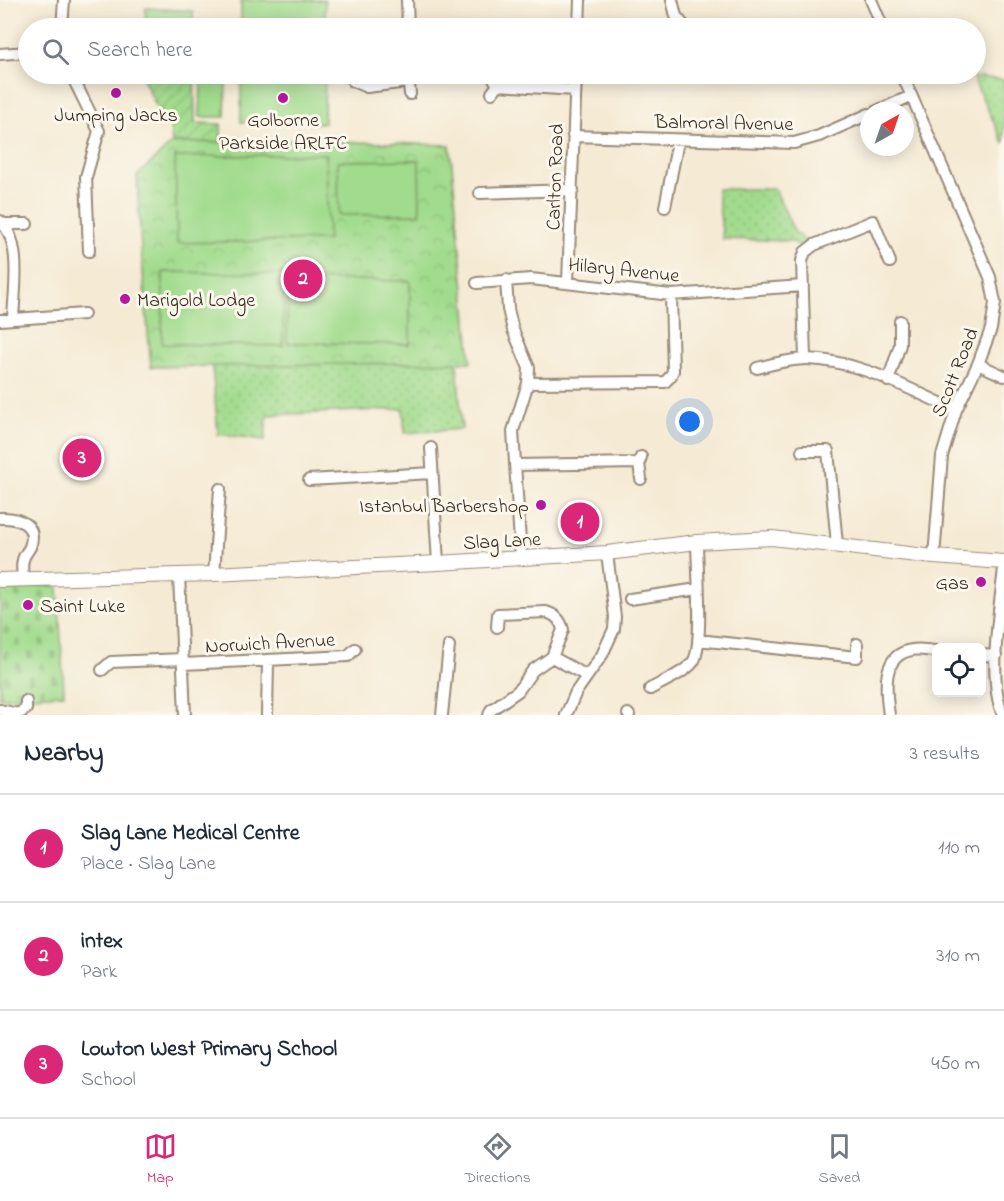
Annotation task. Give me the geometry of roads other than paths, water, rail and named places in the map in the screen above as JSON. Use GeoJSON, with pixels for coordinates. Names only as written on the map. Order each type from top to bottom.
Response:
{"type":"FeatureCollection","features":[{"type":"Feature","properties":{"kind":"street"},"geometry":{"type":"LineString","coordinates":[[63,18],[64,0]]}},
{"type":"Feature","properties":{"kind":"street"},"geometry":{"type":"LineString","coordinates":[[407,0],[408,18]]}},
{"type":"Feature","properties":{"kind":"street"},"geometry":{"type":"LineString","coordinates":[[579,18],[580,0]]}},
{"type":"Feature","properties":{"kind":"street"},"geometry":{"type":"LineString","coordinates":[[672,0],[678,18]]}},
{"type":"Feature","properties":{"kind":"street"},"geometry":{"type":"LineString","coordinates":[[871,0],[879,18]]}},
{"type":"Feature","properties":{"kind":"street"},"geometry":{"type":"LineString","coordinates":[[0,54],[18,53]]}},
{"type":"Feature","properties":{"kind":"street"},"geometry":{"type":"LineString","coordinates":[[76,84],[99,131],[86,177],[89,252]]}},
{"type":"Feature","properties":{"kind":"street"},"geometry":{"type":"LineString","coordinates":[[359,84],[367,87],[381,84]]}},
{"type":"Feature","properties":{"kind":"street"},"geometry":{"type":"LineString","coordinates":[[409,84],[410,94]]}},
{"type":"Feature","properties":{"kind":"street"},"geometry":{"type":"LineString","coordinates":[[494,84],[495,89],[575,90]]}},
{"type":"Feature","properties":{"kind":"street","name":"Carlton Road"},"geometry":{"type":"LineString","coordinates":[[568,282],[575,84]]}},
{"type":"Feature","properties":{"kind":"street","name":"Scott Road"},"geometry":{"type":"LineString","coordinates":[[906,84],[993,284],[994,316],[987,343],[956,410],[942,456],[934,557]]}},
{"type":"Feature","properties":{"kind":"street"},"geometry":{"type":"LineString","coordinates":[[897,102],[911,96]]}},
{"type":"Feature","properties":{"kind":"street","name":"Balmoral Avenue"},"geometry":{"type":"LineString","coordinates":[[573,136],[794,143],[819,136],[860,118]]}},
{"type":"Feature","properties":{"kind":"street"},"geometry":{"type":"LineString","coordinates":[[666,207],[678,141]]}},
{"type":"Feature","properties":{"kind":"street"},"geometry":{"type":"LineString","coordinates":[[480,193],[573,190]]}},
{"type":"Feature","properties":{"kind":"street"},"geometry":{"type":"LineString","coordinates":[[805,359],[802,261],[808,249],[873,221],[890,262]]}},
{"type":"Feature","properties":{"kind":"street"},"geometry":{"type":"LineString","coordinates":[[2,223],[27,224]]}},
{"type":"Feature","properties":{"kind":"street"},"geometry":{"type":"LineString","coordinates":[[2,223],[10,234],[15,255],[13,319]]}},
{"type":"Feature","properties":{"kind":"street","name":"Hilary Avenue"},"geometry":{"type":"LineString","coordinates":[[477,283],[531,279],[671,294],[803,286]]}},
{"type":"Feature","properties":{"kind":"street"},"geometry":{"type":"LineString","coordinates":[[506,280],[508,309],[513,330],[529,368],[528,383],[513,431],[521,558]]}},
{"type":"Feature","properties":{"kind":"street"},"geometry":{"type":"LineString","coordinates":[[528,383],[665,382],[673,370],[671,294]]}},
{"type":"Feature","properties":{"kind":"street"},"geometry":{"type":"LineString","coordinates":[[0,320],[84,314]]}},
{"type":"Feature","properties":{"kind":"street"},"geometry":{"type":"LineString","coordinates":[[888,381],[900,345],[900,321]]}},
{"type":"Feature","properties":{"kind":"street"},"geometry":{"type":"LineString","coordinates":[[757,369],[805,359],[850,365],[956,410]]}},
{"type":"Feature","properties":{"kind":"street"},"geometry":{"type":"LineString","coordinates":[[978,364],[1004,376]]}},
{"type":"Feature","properties":{"kind":"street"},"geometry":{"type":"LineString","coordinates":[[431,448],[438,563]]}},
{"type":"Feature","properties":{"kind":"street"},"geometry":{"type":"LineString","coordinates":[[802,450],[828,451],[837,544]]}},
{"type":"Feature","properties":{"kind":"street"},"geometry":{"type":"LineString","coordinates":[[515,465],[640,460],[641,479]]}},
{"type":"Feature","properties":{"kind":"street"},"geometry":{"type":"LineString","coordinates":[[307,479],[432,473]]}},
{"type":"Feature","properties":{"kind":"street"},"geometry":{"type":"LineString","coordinates":[[214,574],[220,489]]}},
{"type":"Feature","properties":{"kind":"street"},"geometry":{"type":"LineString","coordinates":[[0,518],[18,518],[28,524],[33,534],[22,562],[23,579]]}},
{"type":"Feature","properties":{"kind":"street","name":"Slag Lane"},"geometry":{"type":"LineString","coordinates":[[0,580],[214,574],[438,563],[607,553],[697,542],[771,538],[934,557],[1004,562]]}},
{"type":"Feature","properties":{"kind":"street"},"geometry":{"type":"LineString","coordinates":[[650,689],[658,678],[692,664],[696,657],[698,640],[697,542]]}},
{"type":"Feature","properties":{"kind":"street"},"geometry":{"type":"LineString","coordinates":[[566,715],[576,692],[602,655],[614,629],[615,617],[607,553]]}},
{"type":"Feature","properties":{"kind":"street"},"geometry":{"type":"LineString","coordinates":[[1004,568],[996,656],[997,696],[1004,715]]}},
{"type":"Feature","properties":{"kind":"street"},"geometry":{"type":"LineString","coordinates":[[179,575],[185,715]]}},
{"type":"Feature","properties":{"kind":"street"},"geometry":{"type":"LineString","coordinates":[[630,599],[698,589]]}},
{"type":"Feature","properties":{"kind":"street"},"geometry":{"type":"LineString","coordinates":[[649,597],[650,608]]}},
{"type":"Feature","properties":{"kind":"street"},"geometry":{"type":"LineString","coordinates":[[489,715],[491,710],[518,691],[533,670],[552,657],[563,630],[558,618],[546,612],[493,614],[497,627]]}},
{"type":"Feature","properties":{"kind":"street"},"geometry":{"type":"LineString","coordinates":[[698,640],[857,657],[857,644]]}},
{"type":"Feature","properties":{"kind":"street"},"geometry":{"type":"LineString","coordinates":[[442,715],[449,646]]}},
{"type":"Feature","properties":{"kind":"street","name":"Norwich Avenue"},"geometry":{"type":"LineString","coordinates":[[102,670],[111,662],[268,661],[348,656],[355,649]]}},
{"type":"Feature","properties":{"kind":"street"},"geometry":{"type":"LineString","coordinates":[[889,715],[886,674],[892,662],[904,652],[913,649],[932,651]]}},
{"type":"Feature","properties":{"kind":"street"},"geometry":{"type":"LineString","coordinates":[[986,655],[996,656]]}},
{"type":"Feature","properties":{"kind":"street"},"geometry":{"type":"LineString","coordinates":[[552,657],[587,676]]}},
{"type":"Feature","properties":{"kind":"street"},"geometry":{"type":"LineString","coordinates":[[435,660],[446,663]]}},
{"type":"Feature","properties":{"kind":"street"},"geometry":{"type":"LineString","coordinates":[[267,715],[268,661]]}},
{"type":"Feature","properties":{"kind":"street"},"geometry":{"type":"LineString","coordinates":[[0,710],[18,714],[24,712],[29,704]]}},
{"type":"Feature","properties":{"kind":"place","name":"Jumping Jacks"},"geometry":{"type":"Point","coordinates":[116,93]}},
{"type":"Feature","properties":{"kind":"place","name":"Golborne Parkside ARLFC"},"geometry":{"type":"Point","coordinates":[283,98]}},
{"type":"Feature","properties":{"kind":"place","name":"intex"},"geometry":{"type":"Point","coordinates":[303,279]}},
{"type":"Feature","properties":{"kind":"place","name":"Marigold Lodge"},"geometry":{"type":"Point","coordinates":[125,299]}},
{"type":"Feature","properties":{"kind":"place","name":"Lowton West Primary School"},"geometry":{"type":"Point","coordinates":[82,458]}},
{"type":"Feature","properties":{"kind":"place","name":"Istanbul Barbershop"},"geometry":{"type":"Point","coordinates":[541,505]}},
{"type":"Feature","properties":{"kind":"place","name":"Slag Lane Medical Centre"},"geometry":{"type":"Point","coordinates":[580,522]}},
{"type":"Feature","properties":{"kind":"place","name":"Gas"},"geometry":{"type":"Point","coordinates":[981,582]}},
{"type":"Feature","properties":{"kind":"place","name":"Saint Luke"},"geometry":{"type":"Point","coordinates":[28,605]}}]}
